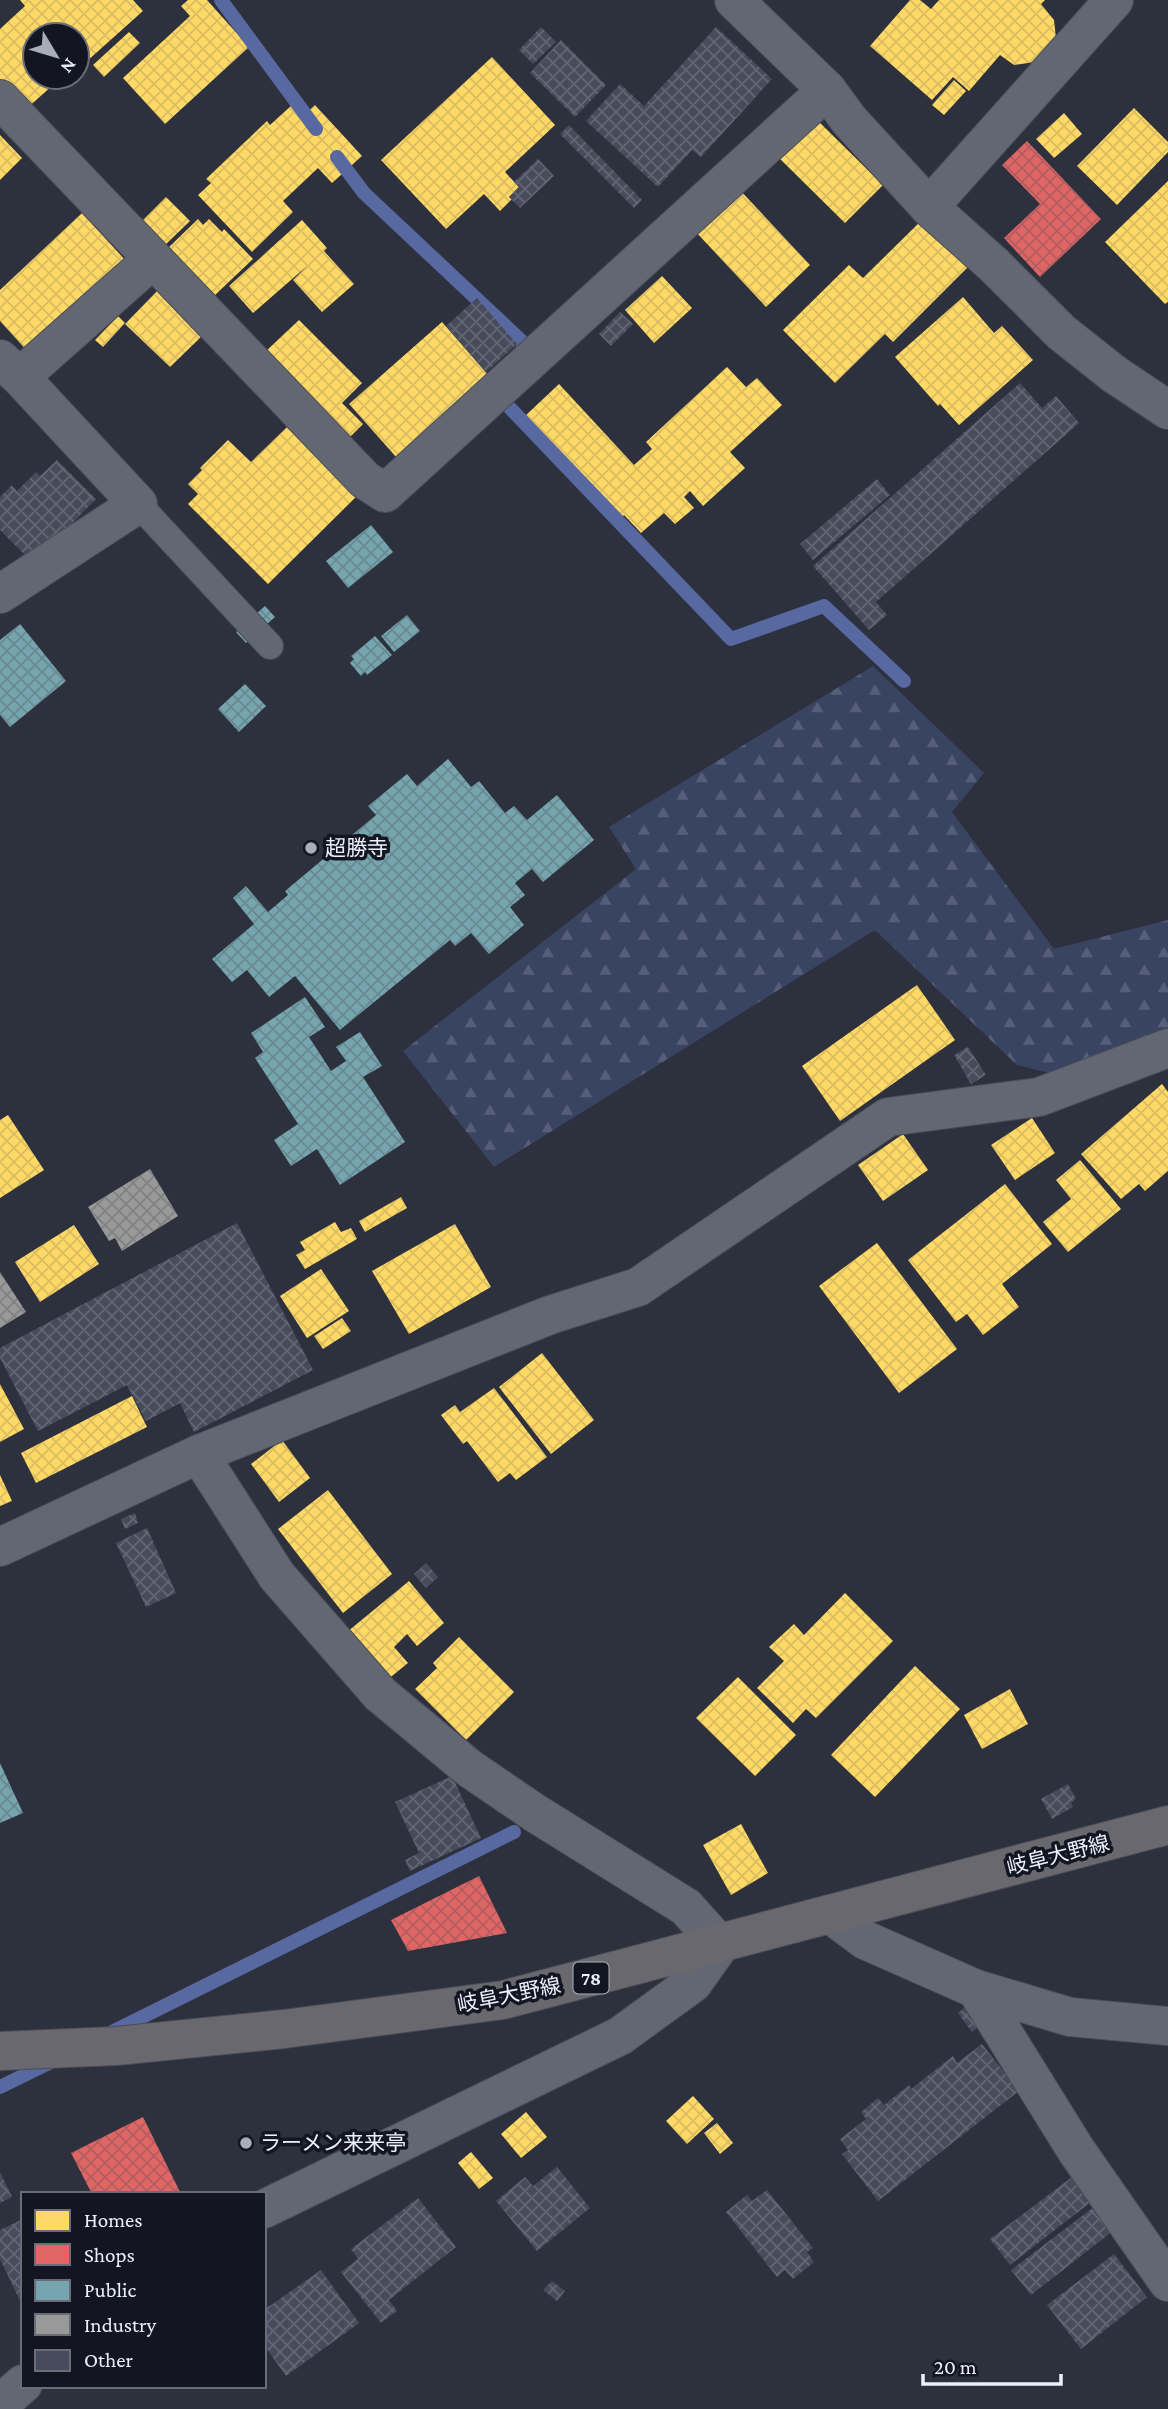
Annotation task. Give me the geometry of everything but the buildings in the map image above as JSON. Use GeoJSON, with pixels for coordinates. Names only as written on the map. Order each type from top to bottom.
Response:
{"type":"FeatureCollection","features":[{"type":"Feature","properties":{"kind":"main road","name":"岐阜大野線"},"geometry":{"type":"LineString","coordinates":[[0,2051],[155,2042],[284,2029],[503,2000],[1168,1825]]}},
{"type":"Feature","properties":{"kind":"street"},"geometry":{"type":"LineString","coordinates":[[734,0],[827,90],[849,120],[929,207],[994,265],[1061,331],[1114,374],[1168,410]]}},
{"type":"Feature","properties":{"kind":"street"},"geometry":{"type":"LineString","coordinates":[[929,207],[1114,0]]}},
{"type":"Feature","properties":{"kind":"street"},"geometry":{"type":"LineString","coordinates":[[0,99],[365,480],[385,493],[827,90]]}},
{"type":"Feature","properties":{"kind":"street"},"geometry":{"type":"LineString","coordinates":[[0,594],[138,504],[10,368],[153,259]]}},
{"type":"Feature","properties":{"kind":"street"},"geometry":{"type":"LineString","coordinates":[[0,1547],[199,1454],[550,1315],[638,1287],[888,1117],[1040,1097],[1168,1048]]}},
{"type":"Feature","properties":{"kind":"street"},"geometry":{"type":"LineString","coordinates":[[199,1454],[277,1576],[380,1694],[469,1768],[535,1813],[686,1907],[720,1945],[693,1983],[620,2036],[266,2208]]}},
{"type":"Feature","properties":{"kind":"street"},"geometry":{"type":"LineString","coordinates":[[830,1914],[865,1940],[976,1989],[1070,2017],[1168,2026]]}},
{"type":"Feature","properties":{"kind":"street"},"geometry":{"type":"LineString","coordinates":[[976,1989],[1076,2150],[1168,2282]]}},
{"type":"Feature","properties":{"kind":"street"},"geometry":{"type":"LineString","coordinates":[[0,2404],[21,2386]]}},
{"type":"Feature","properties":{"kind":"lane"},"geometry":{"type":"LineString","coordinates":[[138,504],[270,646]]}},
{"type":"Feature","properties":{"kind":"green space"},"geometry":{"type":"Polygon","coordinates":[[[873,666],[984,773],[952,812],[1054,949],[1168,920],[1168,1032],[1070,1078],[1017,1065],[875,930],[494,1167],[403,1051],[636,869],[609,827],[873,666]]]}},
{"type":"Feature","properties":{"kind":"waterway"},"geometry":{"type":"LineString","coordinates":[[221,0],[316,129]]}},
{"type":"Feature","properties":{"kind":"waterway"},"geometry":{"type":"LineString","coordinates":[[337,157],[364,193],[529,348],[523,354]]}},
{"type":"Feature","properties":{"kind":"waterway"},"geometry":{"type":"LineString","coordinates":[[510,408],[731,639],[824,606],[904,681]]}},
{"type":"Feature","properties":{"kind":"waterway"},"geometry":{"type":"LineString","coordinates":[[108,2034],[514,1832]]}},
{"type":"Feature","properties":{"kind":"waterway"},"geometry":{"type":"LineString","coordinates":[[0,2087],[55,2060]]}},
{"type":"Feature","properties":{"kind":"place","name":"超勝寺"},"geometry":{"type":"Point","coordinates":[311,848]}},
{"type":"Feature","properties":{"kind":"place","name":"ラーメン来来亭"},"geometry":{"type":"Point","coordinates":[246,2143]}}]}
